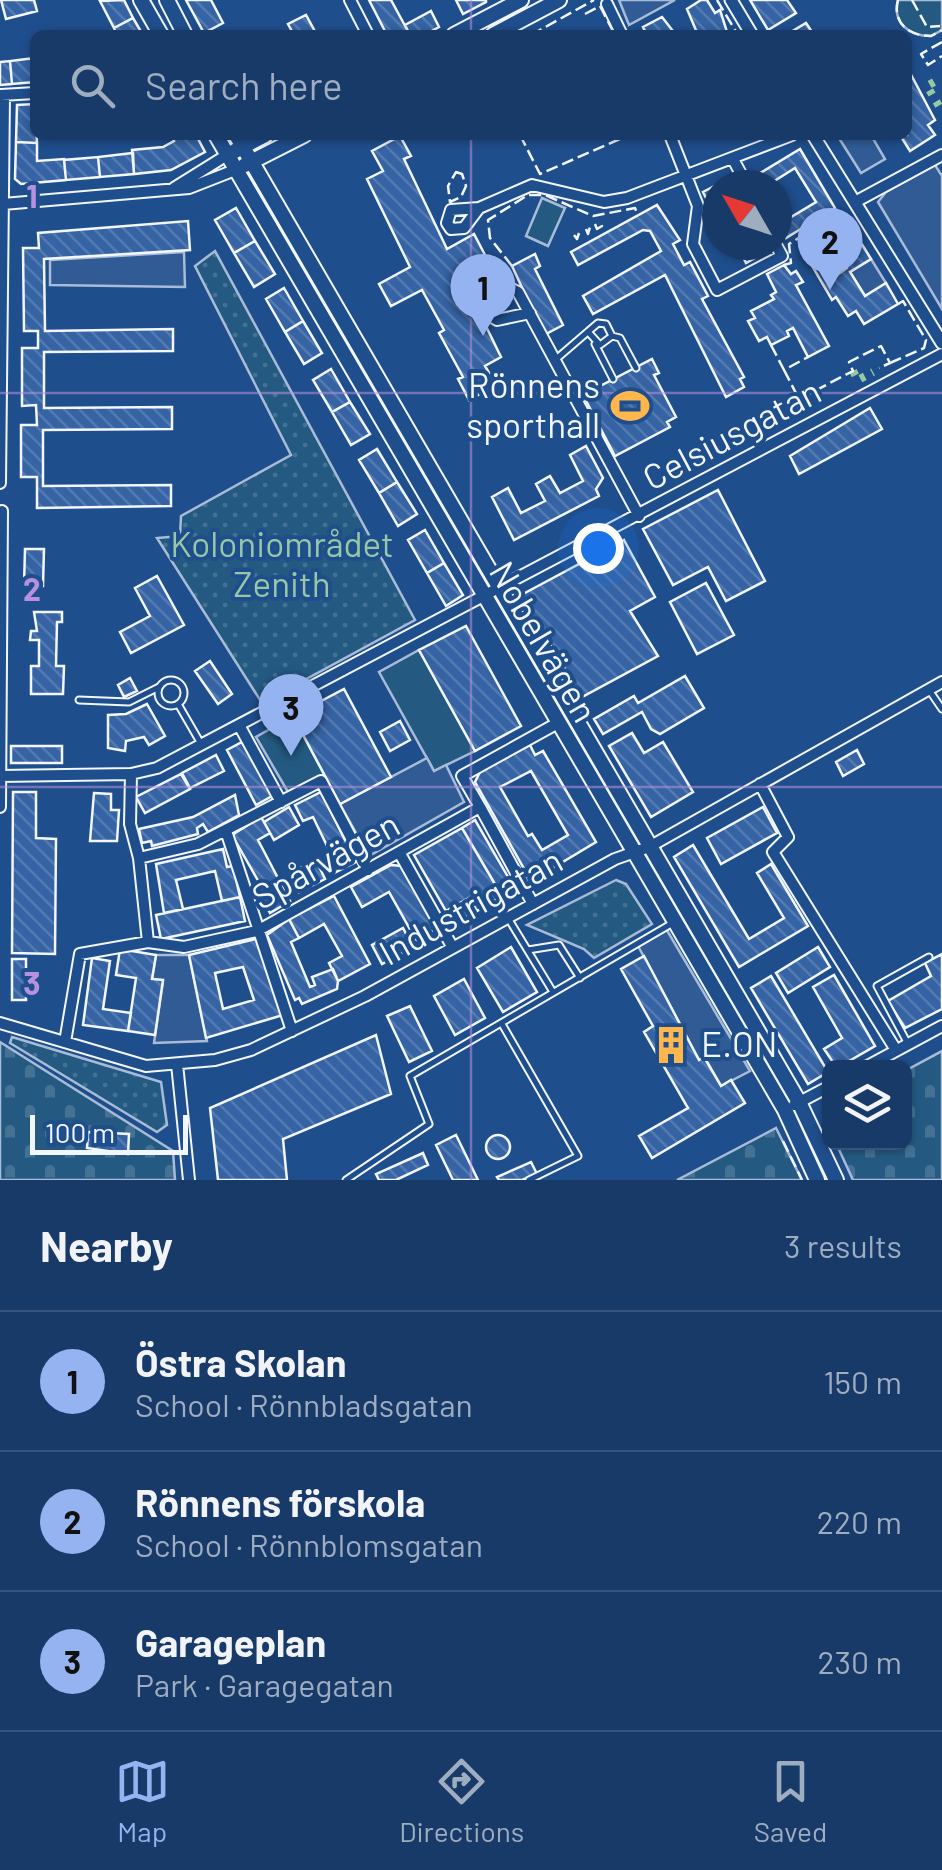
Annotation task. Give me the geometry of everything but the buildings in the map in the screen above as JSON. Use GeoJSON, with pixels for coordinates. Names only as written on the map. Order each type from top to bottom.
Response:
{"type":"FeatureCollection","features":[{"type":"Feature","properties":{"kind":"main road"},"geometry":{"type":"LineString","coordinates":[[141,0],[158,30]]}},
{"type":"Feature","properties":{"kind":"main road"},"geometry":{"type":"LineString","coordinates":[[167,0],[182,30]]}},
{"type":"Feature","properties":{"kind":"main road"},"geometry":{"type":"LineString","coordinates":[[464,30],[521,0]]}},
{"type":"Feature","properties":{"kind":"main road"},"geometry":{"type":"LineString","coordinates":[[502,30],[559,0]]}},
{"type":"Feature","properties":{"kind":"main road","name":"Nobelvägen"},"geometry":{"type":"LineString","coordinates":[[219,140],[227,155],[242,167],[500,591],[799,1102],[836,1180]]}},
{"type":"Feature","properties":{"kind":"main road"},"geometry":{"type":"LineString","coordinates":[[242,167],[294,140]]}},
{"type":"Feature","properties":{"kind":"main road"},"geometry":{"type":"LineString","coordinates":[[227,155],[239,141]]}},
{"type":"Feature","properties":{"kind":"main road","name":"Nobelvägen"},"geometry":{"type":"LineString","coordinates":[[239,141],[242,167],[480,594],[785,1110],[818,1180]]}},
{"type":"Feature","properties":{"kind":"street"},"geometry":{"type":"LineString","coordinates":[[350,0],[365,30]]}},
{"type":"Feature","properties":{"kind":"street"},"geometry":{"type":"LineString","coordinates":[[731,0],[749,30]]}},
{"type":"Feature","properties":{"kind":"street"},"geometry":{"type":"LineString","coordinates":[[606,4],[619,30]]}},
{"type":"Feature","properties":{"kind":"street"},"geometry":{"type":"LineString","coordinates":[[0,483],[2,95],[30,93]]}},
{"type":"Feature","properties":{"kind":"street"},"geometry":{"type":"LineString","coordinates":[[672,140],[698,206],[693,244],[717,290],[774,260]]}},
{"type":"Feature","properties":{"kind":"street"},"geometry":{"type":"LineString","coordinates":[[479,208],[532,184],[604,202],[734,160],[780,140]]}},
{"type":"Feature","properties":{"kind":"street"},"geometry":{"type":"LineString","coordinates":[[816,140],[942,342]]}},
{"type":"Feature","properties":{"kind":"street"},"geometry":{"type":"LineString","coordinates":[[173,189],[227,155]]}},
{"type":"Feature","properties":{"kind":"street"},"geometry":{"type":"LineString","coordinates":[[855,202],[942,155]]}},
{"type":"Feature","properties":{"kind":"street"},"geometry":{"type":"LineString","coordinates":[[734,160],[739,170]]}},
{"type":"Feature","properties":{"kind":"street"},"geometry":{"type":"LineString","coordinates":[[2,204],[189,188],[242,167]]}},
{"type":"Feature","properties":{"kind":"street"},"geometry":{"type":"LineString","coordinates":[[530,313],[497,320],[490,316],[484,300],[493,286],[509,286],[518,292],[530,313],[639,516]]}},
{"type":"Feature","properties":{"kind":"street","name":"Celsiusgatan"},"geometry":{"type":"LineString","coordinates":[[0,776],[132,774],[157,768],[480,594],[500,591],[942,354]]}},
{"type":"Feature","properties":{"kind":"street"},"geometry":{"type":"LineString","coordinates":[[0,807],[2,511]]}},
{"type":"Feature","properties":{"kind":"street","name":"Industrigatan"},"geometry":{"type":"LineString","coordinates":[[0,1022],[146,1066],[233,1055],[292,1031],[649,846],[942,682]]}},
{"type":"Feature","properties":{"kind":"street"},"geometry":{"type":"LineString","coordinates":[[533,904],[462,776],[556,724]]}},
{"type":"Feature","properties":{"kind":"street"},"geometry":{"type":"LineString","coordinates":[[239,725],[281,802]]}},
{"type":"Feature","properties":{"kind":"street"},"geometry":{"type":"LineString","coordinates":[[132,774],[130,824],[139,858],[148,942]]}},
{"type":"Feature","properties":{"kind":"street"},"geometry":{"type":"LineString","coordinates":[[139,858],[198,844],[321,781],[368,870]]}},
{"type":"Feature","properties":{"kind":"street"},"geometry":{"type":"LineString","coordinates":[[760,784],[788,836],[773,852],[896,1050]]}},
{"type":"Feature","properties":{"kind":"street","name":"Spårvägen"},"geometry":{"type":"LineString","coordinates":[[65,1042],[80,954],[148,942],[184,947],[257,931],[480,808]]}},
{"type":"Feature","properties":{"kind":"street"},"geometry":{"type":"LineString","coordinates":[[226,831],[292,1031]]}},
{"type":"Feature","properties":{"kind":"street"},"geometry":{"type":"LineString","coordinates":[[400,852],[452,948]]}},
{"type":"Feature","properties":{"kind":"street"},"geometry":{"type":"LineString","coordinates":[[878,1060],[942,1026]]}},
{"type":"Feature","properties":{"kind":"street"},"geometry":{"type":"LineString","coordinates":[[178,1064],[190,1180]]}},
{"type":"Feature","properties":{"kind":"street"},"geometry":{"type":"LineString","coordinates":[[785,1110],[822,1090]]}},
{"type":"Feature","properties":{"kind":"lane"},"geometry":{"type":"LineString","coordinates":[[555,360],[590,334],[598,323],[606,324],[612,336],[620,338],[636,368]]}},
{"type":"Feature","properties":{"kind":"lane"},"geometry":{"type":"LineString","coordinates":[[590,334],[613,379]]}},
{"type":"Feature","properties":{"kind":"lane"},"geometry":{"type":"LineString","coordinates":[[594,344],[604,344],[612,336]]}},
{"type":"Feature","properties":{"kind":"lane"},"geometry":{"type":"LineString","coordinates":[[79,700],[129,702],[169,680],[180,684],[183,696],[178,703]]}},
{"type":"Feature","properties":{"kind":"lane"},"geometry":{"type":"LineString","coordinates":[[159,687],[162,702],[178,703]]}},
{"type":"Feature","properties":{"kind":"lane"},"geometry":{"type":"LineString","coordinates":[[929,690],[942,709]]}},
{"type":"Feature","properties":{"kind":"lane"},"geometry":{"type":"LineString","coordinates":[[178,703],[201,745]]}},
{"type":"Feature","properties":{"kind":"lane"},"geometry":{"type":"LineString","coordinates":[[508,918],[554,994]]}},
{"type":"Feature","properties":{"kind":"lane"},"geometry":{"type":"LineString","coordinates":[[346,1180],[429,1124],[410,1076],[674,922]]}},
{"type":"Feature","properties":{"kind":"lane"},"geometry":{"type":"LineString","coordinates":[[528,950],[560,946],[580,978]]}},
{"type":"Feature","properties":{"kind":"lane"},"geometry":{"type":"LineString","coordinates":[[908,1044],[877,986],[928,958]]}},
{"type":"Feature","properties":{"kind":"lane"},"geometry":{"type":"LineString","coordinates":[[502,1024],[578,1156],[530,1180]]}},
{"type":"Feature","properties":{"kind":"green space"},"geometry":{"type":"Polygon","coordinates":[[[898,0],[942,0],[942,30],[931,36],[912,32],[900,21],[898,0]]]}},
{"type":"Feature","properties":{"kind":"green space"},"geometry":{"type":"Polygon","coordinates":[[[542,198],[565,208],[548,246],[526,236],[542,198]]]}},
{"type":"Feature","properties":{"kind":"green space","name":"Koloniområdet Zenith"},"geometry":{"type":"Polygon","coordinates":[[[215,251],[415,620],[262,703],[157,538],[180,536],[181,516],[291,455],[195,266],[215,251]]]}},
{"type":"Feature","properties":{"kind":"green space"},"geometry":{"type":"Polygon","coordinates":[[[419,650],[475,751],[434,771],[379,672],[419,650]]]}},
{"type":"Feature","properties":{"kind":"green space"},"geometry":{"type":"Polygon","coordinates":[[[293,716],[324,774],[288,792],[256,737],[293,716]]]}},
{"type":"Feature","properties":{"kind":"green space"},"geometry":{"type":"Polygon","coordinates":[[[616,880],[626,884],[652,924],[594,958],[584,949],[527,925],[616,880]]]}},
{"type":"Feature","properties":{"kind":"green space"},"geometry":{"type":"Polygon","coordinates":[[[12,1037],[161,1082],[167,1125],[157,1132],[10,1043],[12,1037]]]}},
{"type":"Feature","properties":{"kind":"green space"},"geometry":{"type":"Polygon","coordinates":[[[0,1042],[173,1151],[175,1180],[0,1180],[0,1042]]]}},
{"type":"Feature","properties":{"kind":"green space"},"geometry":{"type":"Polygon","coordinates":[[[942,1051],[942,1180],[853,1180],[839,1150],[912,1150],[912,1067],[942,1051]]]}},
{"type":"Feature","properties":{"kind":"green space"},"geometry":{"type":"Polygon","coordinates":[[[776,1128],[802,1180],[677,1180],[776,1128]]]}},
{"type":"Feature","properties":{"kind":"shaded area"},"geometry":{"type":"Polygon","coordinates":[[[619,0],[675,0],[629,25],[619,0]]]}},
{"type":"Feature","properties":{"kind":"shaded area"},"geometry":{"type":"Polygon","coordinates":[[[840,140],[874,140],[885,159],[861,173],[840,140]]]}},
{"type":"Feature","properties":{"kind":"shaded area"},"geometry":{"type":"Polygon","coordinates":[[[935,165],[942,176],[942,309],[878,202],[886,192],[935,165]]]}},
{"type":"Feature","properties":{"kind":"shaded area"},"geometry":{"type":"Polygon","coordinates":[[[184,252],[185,287],[50,285],[50,260],[184,252]]]}},
{"type":"Feature","properties":{"kind":"shaded area"},"geometry":{"type":"Polygon","coordinates":[[[871,259],[886,283],[865,296],[850,272],[871,259]]]}},
{"type":"Feature","properties":{"kind":"shaded area"},"geometry":{"type":"Polygon","coordinates":[[[427,758],[434,771],[446,765],[464,802],[369,856],[340,804],[427,758]]]}},
{"type":"Feature","properties":{"kind":"shaded area"},"geometry":{"type":"Polygon","coordinates":[[[665,927],[750,1071],[721,1086],[705,1058],[699,1060],[637,944],[665,927]]]}},
{"type":"Feature","properties":{"kind":"shaded area"},"geometry":{"type":"Polygon","coordinates":[[[156,955],[189,955],[207,1041],[154,1043],[163,981],[152,979],[156,955]]]}},
{"type":"Feature","properties":{"kind":"hedge"},"geometry":{"type":"LineString","coordinates":[[934,82],[927,86],[942,111]]}},
{"type":"Feature","properties":{"kind":"hedge"},"geometry":{"type":"LineString","coordinates":[[853,371],[858,380],[873,372]]}},
{"type":"Feature","properties":{"kind":"fence"},"geometry":{"type":"LineString","coordinates":[[540,30],[594,0]]}},
{"type":"Feature","properties":{"kind":"fence"},"geometry":{"type":"LineString","coordinates":[[717,0],[735,30]]}},
{"type":"Feature","properties":{"kind":"fence"},"geometry":{"type":"LineString","coordinates":[[898,0],[898,15],[908,30]]}},
{"type":"Feature","properties":{"kind":"fence"},"geometry":{"type":"LineString","coordinates":[[912,0],[927,27],[940,26]]}},
{"type":"Feature","properties":{"kind":"fence"},"geometry":{"type":"LineString","coordinates":[[585,14],[600,6],[612,30]]}},
{"type":"Feature","properties":{"kind":"fence"},"geometry":{"type":"LineString","coordinates":[[912,32],[931,36],[942,30]]}},
{"type":"Feature","properties":{"kind":"fence"},"geometry":{"type":"LineString","coordinates":[[942,42],[921,54],[928,65],[942,56]]}},
{"type":"Feature","properties":{"kind":"fence"},"geometry":{"type":"LineString","coordinates":[[523,140],[540,174],[618,140]]}},
{"type":"Feature","properties":{"kind":"fence"},"geometry":{"type":"LineString","coordinates":[[456,172],[462,174],[466,186],[461,197],[450,202],[448,186],[456,172]]}},
{"type":"Feature","properties":{"kind":"fence"},"geometry":{"type":"LineString","coordinates":[[512,266],[490,238],[488,220],[528,195],[545,195],[593,216],[635,208],[638,216]]}},
{"type":"Feature","properties":{"kind":"fence"},"geometry":{"type":"LineString","coordinates":[[595,224],[597,229],[602,226],[600,222]]}},
{"type":"Feature","properties":{"kind":"fence"},"geometry":{"type":"LineString","coordinates":[[784,265],[791,263],[789,244],[821,224],[823,228]]}},
{"type":"Feature","properties":{"kind":"fence"},"geometry":{"type":"LineString","coordinates":[[586,229],[588,234],[590,227]]}},
{"type":"Feature","properties":{"kind":"fence"},"geometry":{"type":"LineString","coordinates":[[574,235],[577,239],[579,233]]}},
{"type":"Feature","properties":{"kind":"fence"},"geometry":{"type":"LineString","coordinates":[[890,363],[924,348],[926,340],[903,301],[898,304]]}},
{"type":"Feature","properties":{"kind":"fence"},"geometry":{"type":"LineString","coordinates":[[771,345],[784,370],[808,357]]}},
{"type":"Feature","properties":{"kind":"fence"},"geometry":{"type":"LineString","coordinates":[[784,370],[799,399],[853,371],[849,362],[881,346],[890,363],[879,368]]}},
{"type":"Feature","properties":{"kind":"fence"},"geometry":{"type":"LineString","coordinates":[[783,1141],[802,1180]]}},
{"type":"Feature","properties":{"kind":"place","name":"Rönnens förskola"},"geometry":{"type":"Point","coordinates":[830,290]}},
{"type":"Feature","properties":{"kind":"place","name":"Östra Skolan"},"geometry":{"type":"Point","coordinates":[483,336]}},
{"type":"Feature","properties":{"kind":"place","name":"Rönnens sporthall"},"geometry":{"type":"Point","coordinates":[630,406]}},
{"type":"Feature","properties":{"kind":"place","name":"Garageplan"},"geometry":{"type":"Point","coordinates":[291,756]}},
{"type":"Feature","properties":{"kind":"place","name":"E.ON"},"geometry":{"type":"Point","coordinates":[671,1045]}}]}
